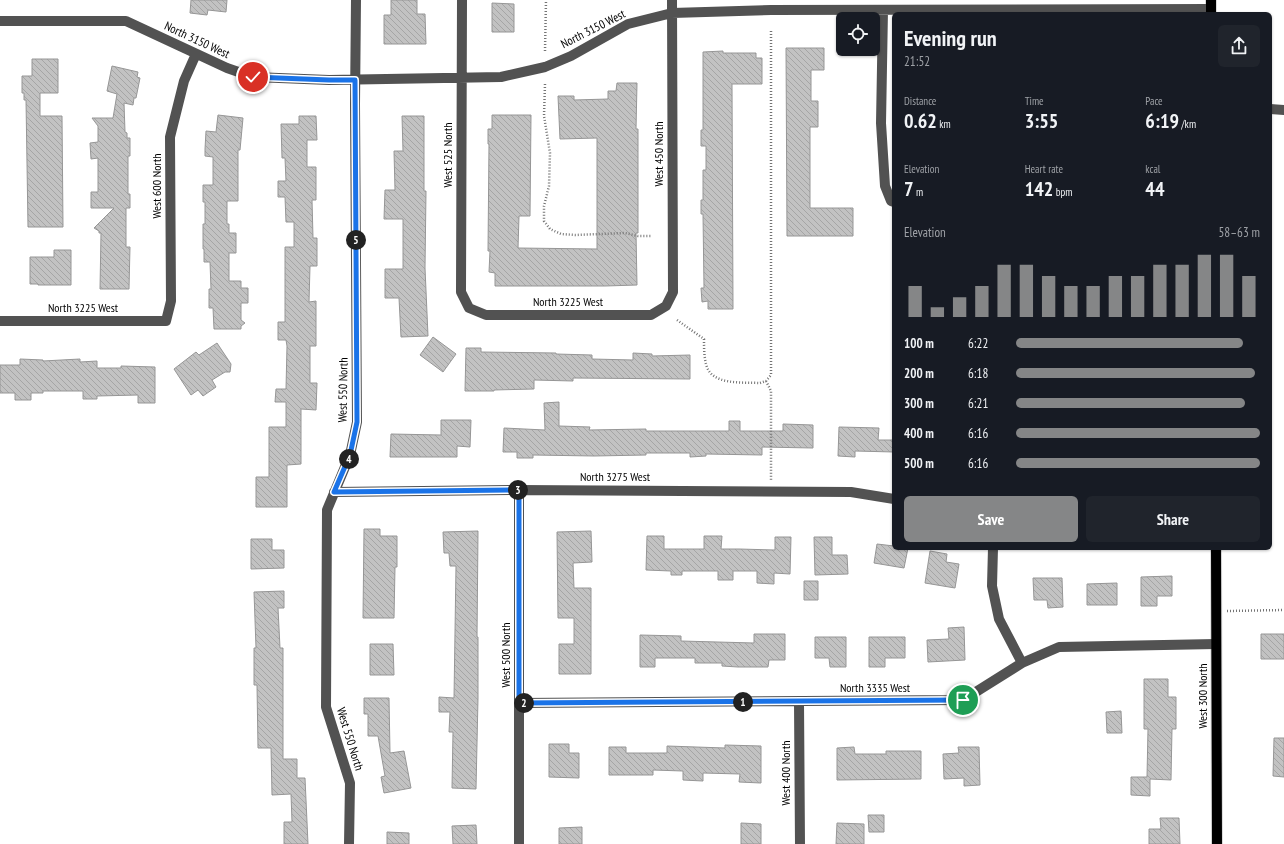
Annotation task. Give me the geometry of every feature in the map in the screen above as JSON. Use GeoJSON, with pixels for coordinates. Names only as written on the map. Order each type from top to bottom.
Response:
{"type":"FeatureCollection","features":[{"type":"Feature","properties":{"kind":"main road","name":"West 300 North"},"geometry":{"type":"LineString","coordinates":[[1216,550],[1217,844]]}},
{"type":"Feature","properties":{"kind":"street","name":"West 550 North"},"geometry":{"type":"LineString","coordinates":[[349,844],[350,783],[326,708],[327,510],[350,455],[357,422],[356,0]]}},
{"type":"Feature","properties":{"kind":"street","name":"West 525 North"},"geometry":{"type":"LineString","coordinates":[[462,0],[461,292],[469,308]]}},
{"type":"Feature","properties":{"kind":"street","name":"West 450 North"},"geometry":{"type":"LineString","coordinates":[[666,306],[673,292],[672,0]]}},
{"type":"Feature","properties":{"kind":"street","name":"North 3150 West"},"geometry":{"type":"LineString","coordinates":[[0,21],[126,21],[227,68],[253,77],[355,80],[500,77],[545,67],[571,56],[628,24],[672,13],[771,10],[1010,12],[1211,8]]}},
{"type":"Feature","properties":{"kind":"street"},"geometry":{"type":"LineString","coordinates":[[883,10],[881,123],[885,186],[892,201]]}},
{"type":"Feature","properties":{"kind":"street","name":"West 600 North"},"geometry":{"type":"LineString","coordinates":[[166,321],[171,301],[170,137],[184,82],[196,54]]}},
{"type":"Feature","properties":{"kind":"street"},"geometry":{"type":"LineString","coordinates":[[1272,110],[1284,110]]}},
{"type":"Feature","properties":{"kind":"street","name":"North 3225 West"},"geometry":{"type":"LineString","coordinates":[[469,308],[486,316],[651,315],[666,306]]}},
{"type":"Feature","properties":{"kind":"street","name":"North 3225 West"},"geometry":{"type":"LineString","coordinates":[[0,321],[166,321]]}},
{"type":"Feature","properties":{"kind":"street","name":"North 3275 West"},"geometry":{"type":"LineString","coordinates":[[334,492],[519,490],[851,492],[892,499]]}},
{"type":"Feature","properties":{"kind":"street","name":"West 500 North"},"geometry":{"type":"LineString","coordinates":[[519,490],[519,844]]}},
{"type":"Feature","properties":{"kind":"street"},"geometry":{"type":"LineString","coordinates":[[993,550],[992,586],[999,619],[1022,663]]}},
{"type":"Feature","properties":{"kind":"street","name":"North 3335 West"},"geometry":{"type":"LineString","coordinates":[[519,703],[963,700],[1022,663],[1059,647],[1216,644]]}},
{"type":"Feature","properties":{"kind":"street","name":"West 400 North"},"geometry":{"type":"LineString","coordinates":[[799,702],[800,844]]}},
{"type":"Feature","properties":{"kind":"path"},"geometry":{"type":"LineString","coordinates":[[545,51],[546,0]]}},
{"type":"Feature","properties":{"kind":"path"},"geometry":{"type":"LineString","coordinates":[[677,320],[704,339],[706,365],[712,376],[728,382],[760,383],[766,381],[771,375],[771,31]]}},
{"type":"Feature","properties":{"kind":"path"},"geometry":{"type":"LineString","coordinates":[[545,84],[544,116],[550,153],[549,186],[544,206],[544,221],[550,229],[560,234],[575,235],[625,233],[638,236],[652,236]]}},
{"type":"Feature","properties":{"kind":"path"},"geometry":{"type":"LineString","coordinates":[[766,381],[771,391],[771,482]]}},
{"type":"Feature","properties":{"kind":"path"},"geometry":{"type":"LineString","coordinates":[[1216,611],[1284,610]]}},
{"type":"Feature","properties":{"kind":"building"},"geometry":{"type":"Polygon","coordinates":[[[191,0],[227,0],[226,12],[208,10],[207,15],[190,13],[191,0]]]}},
{"type":"Feature","properties":{"kind":"building"},"geometry":{"type":"Polygon","coordinates":[[[391,0],[417,0],[417,14],[425,14],[426,44],[384,44],[384,15],[391,15],[391,0]]]}},
{"type":"Feature","properties":{"kind":"building"},"geometry":{"type":"Polygon","coordinates":[[[492,3],[514,4],[514,32],[492,32],[492,3]]]}},
{"type":"Feature","properties":{"kind":"building"},"geometry":{"type":"Polygon","coordinates":[[[786,48],[824,48],[824,70],[811,70],[811,101],[818,101],[818,127],[810,127],[810,208],[853,208],[853,236],[787,236],[786,48]]]}},
{"type":"Feature","properties":{"kind":"building"},"geometry":{"type":"Polygon","coordinates":[[[723,51],[723,53],[756,53],[756,58],[762,58],[762,84],[732,84],[733,309],[708,309],[708,301],[702,302],[701,288],[704,288],[703,214],[701,214],[701,200],[703,200],[703,170],[706,170],[706,146],[701,146],[701,130],[703,130],[703,52],[723,51]]]}},
{"type":"Feature","properties":{"kind":"building"},"geometry":{"type":"Polygon","coordinates":[[[32,59],[58,59],[58,93],[40,93],[40,116],[62,116],[63,227],[28,227],[26,100],[24,100],[24,93],[22,93],[22,76],[32,76],[32,59]]]}},
{"type":"Feature","properties":{"kind":"building"},"geometry":{"type":"Polygon","coordinates":[[[112,66],[138,72],[137,77],[140,78],[133,105],[124,103],[125,132],[127,133],[127,138],[130,138],[130,156],[128,156],[128,194],[130,194],[130,208],[126,208],[126,247],[130,247],[129,289],[100,289],[101,233],[94,228],[114,208],[91,208],[91,192],[98,192],[98,158],[91,159],[90,143],[98,142],[98,126],[92,118],[113,118],[117,94],[107,91],[112,66]]]}},
{"type":"Feature","properties":{"kind":"building"},"geometry":{"type":"Polygon","coordinates":[[[617,83],[637,83],[637,285],[495,286],[495,273],[489,272],[490,251],[488,251],[488,129],[492,129],[492,115],[531,115],[530,216],[519,216],[518,248],[597,249],[597,138],[560,139],[558,96],[574,96],[574,100],[608,99],[608,91],[616,91],[617,83]]]}},
{"type":"Feature","properties":{"kind":"building"},"geometry":{"type":"Polygon","coordinates":[[[218,115],[243,118],[240,150],[238,150],[238,201],[227,201],[227,224],[229,224],[229,233],[236,233],[236,253],[229,253],[229,281],[241,281],[241,288],[248,288],[248,303],[241,303],[241,320],[245,323],[241,326],[241,329],[214,329],[213,308],[209,308],[209,289],[211,289],[210,262],[204,262],[203,224],[205,224],[205,202],[203,202],[203,185],[213,185],[213,157],[205,156],[206,131],[216,132],[218,115]]]}},
{"type":"Feature","properties":{"kind":"building"},"geometry":{"type":"Polygon","coordinates":[[[299,116],[316,116],[317,140],[307,140],[307,167],[316,167],[316,200],[312,200],[313,238],[317,238],[317,266],[310,266],[309,302],[316,301],[316,346],[310,346],[310,383],[317,383],[316,410],[301,409],[301,464],[287,465],[287,507],[256,507],[256,477],[269,477],[269,427],[286,427],[286,402],[275,402],[276,389],[286,389],[287,346],[286,340],[278,340],[278,322],[285,322],[285,247],[294,247],[294,222],[286,222],[285,197],[278,197],[278,181],[286,181],[285,158],[282,158],[281,124],[299,124],[299,116]]]}},
{"type":"Feature","properties":{"kind":"building"},"geometry":{"type":"Polygon","coordinates":[[[402,116],[424,116],[424,191],[426,191],[425,268],[428,336],[401,337],[399,298],[385,298],[385,269],[403,269],[403,219],[384,219],[385,190],[395,190],[394,151],[403,151],[402,116]]]}},
{"type":"Feature","properties":{"kind":"building"},"geometry":{"type":"Polygon","coordinates":[[[54,250],[71,250],[71,285],[30,284],[30,257],[54,257],[54,250]]]}},
{"type":"Feature","properties":{"kind":"building"},"geometry":{"type":"Polygon","coordinates":[[[433,337],[456,354],[443,372],[420,355],[433,337]]]}},
{"type":"Feature","properties":{"kind":"building"},"geometry":{"type":"Polygon","coordinates":[[[217,343],[231,364],[230,372],[225,372],[212,380],[216,387],[203,396],[198,390],[191,395],[174,369],[196,352],[199,355],[217,343]]]}},
{"type":"Feature","properties":{"kind":"building"},"geometry":{"type":"Polygon","coordinates":[[[466,348],[481,348],[481,352],[592,355],[592,359],[633,360],[633,353],[652,354],[652,356],[690,355],[690,379],[573,378],[573,381],[534,380],[534,389],[465,391],[466,348]]]}},
{"type":"Feature","properties":{"kind":"building"},"geometry":{"type":"Polygon","coordinates":[[[20,359],[43,361],[80,359],[80,362],[97,361],[97,368],[121,368],[121,366],[155,367],[155,403],[138,403],[138,395],[97,396],[97,399],[83,399],[83,391],[43,391],[43,393],[31,393],[31,400],[15,400],[15,393],[0,393],[0,365],[20,365],[20,359]]]}},
{"type":"Feature","properties":{"kind":"building"},"geometry":{"type":"Polygon","coordinates":[[[559,402],[559,426],[590,427],[589,430],[646,429],[646,431],[729,431],[729,421],[740,421],[740,431],[783,431],[783,424],[813,425],[813,448],[762,447],[762,455],[706,454],[706,456],[690,457],[690,453],[646,453],[646,455],[594,456],[533,455],[533,458],[517,458],[517,452],[503,452],[504,428],[545,430],[544,403],[559,402]]]}},
{"type":"Feature","properties":{"kind":"building"},"geometry":{"type":"Polygon","coordinates":[[[441,420],[471,420],[470,447],[457,446],[457,457],[390,457],[391,434],[441,435],[441,420]]]}},
{"type":"Feature","properties":{"kind":"building"},"geometry":{"type":"Polygon","coordinates":[[[839,427],[879,428],[878,440],[892,440],[892,452],[855,451],[855,457],[838,456],[839,427]]]}},
{"type":"Feature","properties":{"kind":"building"},"geometry":{"type":"Polygon","coordinates":[[[364,529],[380,529],[380,536],[397,536],[394,618],[363,618],[364,529]]]}},
{"type":"Feature","properties":{"kind":"building"},"geometry":{"type":"Polygon","coordinates":[[[478,531],[478,698],[476,789],[452,788],[453,732],[449,732],[450,712],[439,712],[439,697],[454,698],[456,566],[450,566],[449,553],[444,553],[443,532],[478,531]]]}},
{"type":"Feature","properties":{"kind":"building"},"geometry":{"type":"Polygon","coordinates":[[[591,531],[592,562],[573,563],[574,588],[591,588],[591,674],[559,674],[559,644],[574,644],[574,618],[558,618],[557,532],[591,531]]]}},
{"type":"Feature","properties":{"kind":"building"},"geometry":{"type":"Polygon","coordinates":[[[647,536],[664,536],[664,549],[704,549],[704,536],[722,536],[721,549],[775,550],[775,537],[791,537],[790,574],[774,573],[774,584],[757,583],[757,571],[733,571],[733,580],[718,580],[718,571],[682,571],[682,575],[671,575],[671,571],[646,570],[647,536]]]}},
{"type":"Feature","properties":{"kind":"building"},"geometry":{"type":"Polygon","coordinates":[[[814,537],[832,537],[832,555],[847,555],[848,574],[815,575],[814,537]]]}},
{"type":"Feature","properties":{"kind":"building"},"geometry":{"type":"Polygon","coordinates":[[[251,539],[272,539],[272,550],[284,550],[284,568],[251,569],[251,539]]]}},
{"type":"Feature","properties":{"kind":"building"},"geometry":{"type":"Polygon","coordinates":[[[877,544],[892,546],[892,550],[908,550],[904,568],[874,563],[877,544]]]}},
{"type":"Feature","properties":{"kind":"building"},"geometry":{"type":"Polygon","coordinates":[[[930,551],[947,554],[946,562],[959,564],[955,588],[925,583],[930,551]]]}},
{"type":"Feature","properties":{"kind":"building"},"geometry":{"type":"Polygon","coordinates":[[[1172,576],[1172,596],[1157,596],[1157,606],[1141,606],[1141,577],[1172,576]]]}},
{"type":"Feature","properties":{"kind":"building"},"geometry":{"type":"Polygon","coordinates":[[[1033,578],[1062,578],[1063,607],[1048,608],[1047,600],[1034,600],[1033,578]]]}},
{"type":"Feature","properties":{"kind":"building"},"geometry":{"type":"Polygon","coordinates":[[[804,581],[818,581],[818,600],[804,600],[804,581]]]}},
{"type":"Feature","properties":{"kind":"building"},"geometry":{"type":"Polygon","coordinates":[[[1117,583],[1117,605],[1087,605],[1087,584],[1117,583]]]}},
{"type":"Feature","properties":{"kind":"building"},"geometry":{"type":"Polygon","coordinates":[[[284,591],[284,608],[278,608],[280,648],[283,648],[283,759],[297,759],[297,778],[305,778],[308,844],[284,844],[284,822],[292,822],[291,794],[272,795],[271,748],[258,748],[257,685],[254,685],[254,648],[256,648],[254,592],[284,591]]]}},
{"type":"Feature","properties":{"kind":"building"},"geometry":{"type":"Polygon","coordinates":[[[964,627],[965,660],[928,662],[927,640],[949,639],[948,628],[964,627]]]}},
{"type":"Feature","properties":{"kind":"building"},"geometry":{"type":"Polygon","coordinates":[[[754,634],[785,634],[785,660],[769,660],[768,667],[738,667],[722,666],[722,663],[695,663],[695,658],[655,658],[655,667],[640,667],[640,635],[681,636],[681,641],[754,643],[754,634]]]}},
{"type":"Feature","properties":{"kind":"building"},"geometry":{"type":"Polygon","coordinates":[[[1261,634],[1284,634],[1284,659],[1261,659],[1261,634]]]}},
{"type":"Feature","properties":{"kind":"building"},"geometry":{"type":"Polygon","coordinates":[[[815,637],[846,637],[846,667],[830,667],[829,658],[815,658],[815,637]]]}},
{"type":"Feature","properties":{"kind":"building"},"geometry":{"type":"Polygon","coordinates":[[[869,637],[905,637],[905,658],[885,658],[885,667],[869,667],[869,637]]]}},
{"type":"Feature","properties":{"kind":"building"},"geometry":{"type":"Polygon","coordinates":[[[370,644],[393,644],[394,675],[370,675],[370,644]]]}},
{"type":"Feature","properties":{"kind":"building"},"geometry":{"type":"Polygon","coordinates":[[[1144,679],[1168,679],[1168,697],[1176,697],[1176,729],[1172,729],[1171,780],[1150,779],[1150,796],[1131,795],[1131,777],[1147,777],[1148,729],[1144,729],[1144,679]]]}},
{"type":"Feature","properties":{"kind":"building"},"geometry":{"type":"Polygon","coordinates":[[[364,698],[389,698],[390,753],[404,751],[411,788],[384,793],[381,777],[385,776],[378,736],[368,736],[368,714],[364,714],[364,698]]]}},
{"type":"Feature","properties":{"kind":"building"},"geometry":{"type":"Polygon","coordinates":[[[1121,711],[1122,733],[1107,733],[1106,712],[1121,711]]]}},
{"type":"Feature","properties":{"kind":"building"},"geometry":{"type":"Polygon","coordinates":[[[1274,738],[1284,738],[1284,777],[1273,776],[1274,738]]]}},
{"type":"Feature","properties":{"kind":"building"},"geometry":{"type":"Polygon","coordinates":[[[549,744],[569,744],[569,753],[579,753],[579,778],[549,777],[549,744]]]}},
{"type":"Feature","properties":{"kind":"building"},"geometry":{"type":"Polygon","coordinates":[[[725,745],[761,746],[761,783],[739,782],[740,774],[703,773],[703,781],[683,780],[683,771],[653,770],[653,775],[609,775],[609,747],[626,747],[626,753],[667,753],[667,746],[725,748],[725,745]]]}},
{"type":"Feature","properties":{"kind":"building"},"geometry":{"type":"Polygon","coordinates":[[[854,747],[855,754],[886,754],[886,751],[921,751],[921,779],[837,780],[837,748],[854,747]]]}},
{"type":"Feature","properties":{"kind":"building"},"geometry":{"type":"Polygon","coordinates":[[[958,747],[979,747],[980,785],[964,786],[964,778],[944,779],[943,754],[959,753],[958,747]]]}},
{"type":"Feature","properties":{"kind":"building"},"geometry":{"type":"Polygon","coordinates":[[[868,815],[884,815],[884,832],[869,832],[868,815]]]}},
{"type":"Feature","properties":{"kind":"building"},"geometry":{"type":"Polygon","coordinates":[[[1160,818],[1179,818],[1180,844],[1149,844],[1149,829],[1161,829],[1160,818]]]}},
{"type":"Feature","properties":{"kind":"building"},"geometry":{"type":"Polygon","coordinates":[[[741,823],[761,824],[761,844],[741,844],[741,823]]]}},
{"type":"Feature","properties":{"kind":"building"},"geometry":{"type":"Polygon","coordinates":[[[837,823],[864,824],[864,844],[836,844],[837,823]]]}},
{"type":"Feature","properties":{"kind":"building"},"geometry":{"type":"Polygon","coordinates":[[[476,825],[477,844],[453,844],[452,826],[476,825]]]}},
{"type":"Feature","properties":{"kind":"building"},"geometry":{"type":"Polygon","coordinates":[[[582,827],[582,844],[559,844],[559,828],[582,827]]]}},
{"type":"Feature","properties":{"kind":"building"},"geometry":{"type":"Polygon","coordinates":[[[387,832],[409,833],[409,844],[387,844],[387,832]]]}},
{"type":"Feature","properties":{"kind":"route"},"geometry":{"type":"LineString","coordinates":[[253,77],[355,80],[357,422],[350,455],[334,492],[519,490],[519,703],[963,700]]}}]}
